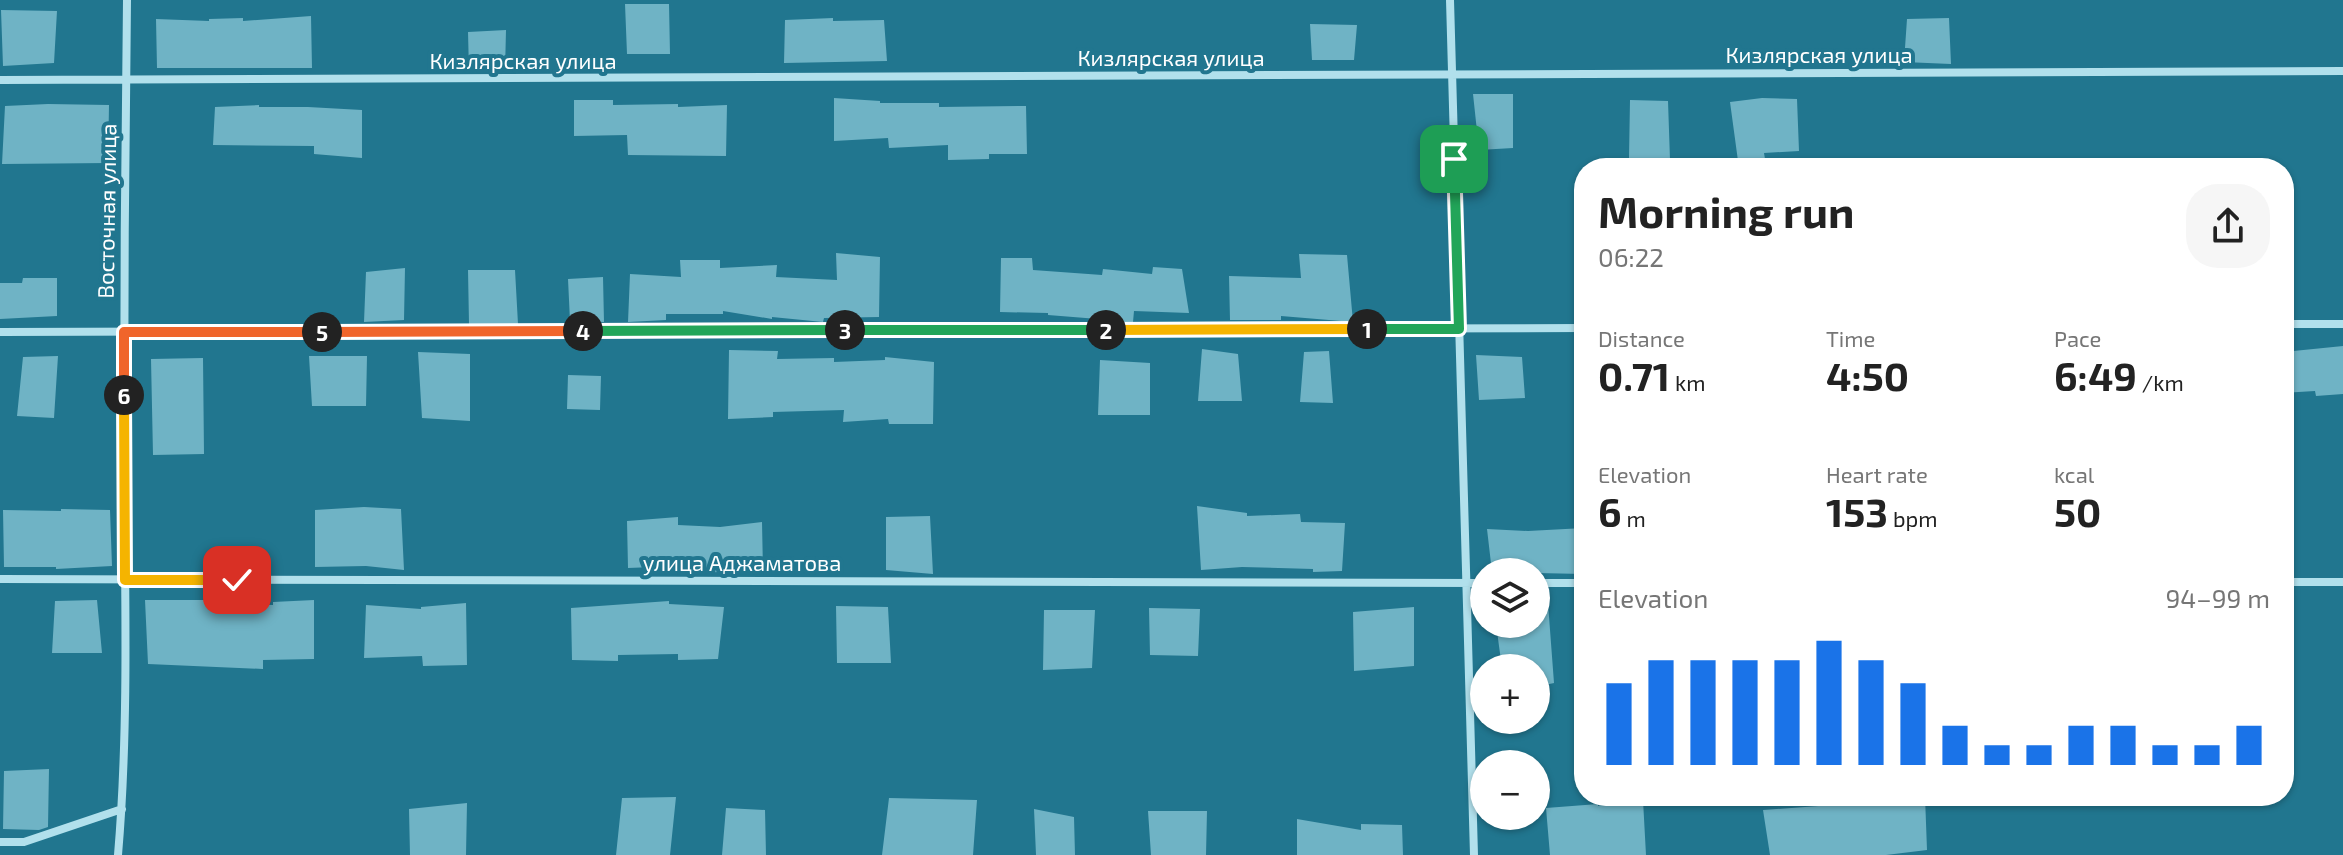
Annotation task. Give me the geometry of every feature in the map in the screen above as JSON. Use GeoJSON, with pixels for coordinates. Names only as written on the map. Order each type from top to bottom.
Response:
{"type":"FeatureCollection","features":[{"type":"Feature","properties":{"kind":"street","name":"Восточная улица"},"geometry":{"type":"LineString","coordinates":[[118,855],[122,809],[125,580],[127,0]]}},
{"type":"Feature","properties":{"kind":"street"},"geometry":{"type":"LineString","coordinates":[[1450,0],[1474,855]]}},
{"type":"Feature","properties":{"kind":"street","name":"Кизлярская улица"},"geometry":{"type":"LineString","coordinates":[[0,80],[2343,71]]}},
{"type":"Feature","properties":{"kind":"street"},"geometry":{"type":"LineString","coordinates":[[2294,324],[2343,324]]}},
{"type":"Feature","properties":{"kind":"street"},"geometry":{"type":"LineString","coordinates":[[0,332],[1574,328]]}},
{"type":"Feature","properties":{"kind":"street","name":"улица Аджаматова"},"geometry":{"type":"LineString","coordinates":[[0,579],[1470,583]]}},
{"type":"Feature","properties":{"kind":"street"},"geometry":{"type":"LineString","coordinates":[[2294,582],[2343,582]]}},
{"type":"Feature","properties":{"kind":"street"},"geometry":{"type":"LineString","coordinates":[[1550,583],[1574,583]]}},
{"type":"Feature","properties":{"kind":"street"},"geometry":{"type":"LineString","coordinates":[[0,842],[24,842],[122,809]]}},
{"type":"Feature","properties":{"kind":"building"},"geometry":{"type":"Polygon","coordinates":[[[625,4],[669,4],[670,54],[627,54],[625,4]]]}},
{"type":"Feature","properties":{"kind":"building"},"geometry":{"type":"Polygon","coordinates":[[[1,10],[57,11],[54,63],[3,66],[1,10]]]}},
{"type":"Feature","properties":{"kind":"building"},"geometry":{"type":"Polygon","coordinates":[[[311,16],[312,68],[157,68],[156,19],[209,21],[243,18],[243,21],[311,16]]]}},
{"type":"Feature","properties":{"kind":"building"},"geometry":{"type":"Polygon","coordinates":[[[833,18],[833,21],[884,20],[887,61],[784,63],[785,20],[833,18]]]}},
{"type":"Feature","properties":{"kind":"building"},"geometry":{"type":"Polygon","coordinates":[[[1949,18],[1951,64],[1904,62],[1907,19],[1949,18]]]}},
{"type":"Feature","properties":{"kind":"building"},"geometry":{"type":"Polygon","coordinates":[[[1310,24],[1357,25],[1354,60],[1312,60],[1310,24]]]}},
{"type":"Feature","properties":{"kind":"building"},"geometry":{"type":"Polygon","coordinates":[[[506,30],[505,71],[469,71],[468,32],[506,30]]]}},
{"type":"Feature","properties":{"kind":"building"},"geometry":{"type":"Polygon","coordinates":[[[1473,94],[1513,94],[1513,148],[1479,150],[1473,94]]]}},
{"type":"Feature","properties":{"kind":"building"},"geometry":{"type":"Polygon","coordinates":[[[834,98],[880,103],[939,103],[939,107],[1026,106],[1027,154],[989,154],[989,159],[948,160],[948,145],[889,148],[888,138],[834,141],[834,98]]]}},
{"type":"Feature","properties":{"kind":"building"},"geometry":{"type":"Polygon","coordinates":[[[1762,98],[1797,99],[1799,151],[1764,153],[1765,158],[1738,158],[1730,102],[1762,98]]]}},
{"type":"Feature","properties":{"kind":"building"},"geometry":{"type":"Polygon","coordinates":[[[574,100],[613,100],[613,105],[727,105],[726,156],[628,155],[627,135],[574,136],[574,100]]]}},
{"type":"Feature","properties":{"kind":"building"},"geometry":{"type":"Polygon","coordinates":[[[1630,100],[1668,101],[1670,158],[1629,158],[1630,100]]]}},
{"type":"Feature","properties":{"kind":"building"},"geometry":{"type":"Polygon","coordinates":[[[109,105],[108,163],[2,164],[5,106],[109,105]]]}},
{"type":"Feature","properties":{"kind":"building"},"geometry":{"type":"Polygon","coordinates":[[[259,105],[362,110],[362,158],[314,154],[314,146],[213,145],[215,107],[259,105]]]}},
{"type":"Feature","properties":{"kind":"building"},"geometry":{"type":"Polygon","coordinates":[[[836,253],[880,257],[879,317],[824,318],[823,322],[772,319],[723,311],[723,314],[666,314],[666,320],[628,322],[630,274],[681,277],[680,260],[720,260],[720,268],[777,265],[776,277],[837,280],[836,253]]]}},
{"type":"Feature","properties":{"kind":"building"},"geometry":{"type":"Polygon","coordinates":[[[1299,254],[1347,255],[1353,322],[1281,316],[1281,320],[1230,320],[1229,276],[1301,278],[1299,254]]]}},
{"type":"Feature","properties":{"kind":"building"},"geometry":{"type":"Polygon","coordinates":[[[1001,258],[1032,258],[1033,270],[1102,275],[1103,269],[1152,274],[1153,267],[1182,269],[1189,313],[1134,311],[1133,322],[1098,322],[1098,319],[1048,313],[1000,312],[1001,258]]]}},
{"type":"Feature","properties":{"kind":"building"},"geometry":{"type":"Polygon","coordinates":[[[405,268],[404,320],[364,322],[366,272],[405,268]]]}},
{"type":"Feature","properties":{"kind":"building"},"geometry":{"type":"Polygon","coordinates":[[[468,270],[515,270],[518,324],[469,324],[468,270]]]}},
{"type":"Feature","properties":{"kind":"building"},"geometry":{"type":"Polygon","coordinates":[[[603,277],[604,322],[570,321],[568,279],[603,277]]]}},
{"type":"Feature","properties":{"kind":"building"},"geometry":{"type":"Polygon","coordinates":[[[23,278],[57,278],[57,316],[0,319],[0,283],[22,283],[23,278]]]}},
{"type":"Feature","properties":{"kind":"building"},"geometry":{"type":"Polygon","coordinates":[[[2343,346],[2343,394],[2316,396],[2315,391],[2294,392],[2294,351],[2343,346]]]}},
{"type":"Feature","properties":{"kind":"building"},"geometry":{"type":"Polygon","coordinates":[[[1202,349],[1238,354],[1242,401],[1198,401],[1202,349]]]}},
{"type":"Feature","properties":{"kind":"building"},"geometry":{"type":"Polygon","coordinates":[[[729,350],[778,351],[777,359],[834,358],[834,362],[885,360],[885,357],[934,362],[933,424],[889,424],[888,419],[843,422],[844,410],[773,412],[773,417],[728,419],[729,350]]]}},
{"type":"Feature","properties":{"kind":"building"},"geometry":{"type":"Polygon","coordinates":[[[1329,351],[1333,403],[1300,402],[1304,352],[1329,351]]]}},
{"type":"Feature","properties":{"kind":"building"},"geometry":{"type":"Polygon","coordinates":[[[418,352],[470,354],[470,421],[422,418],[418,352]]]}},
{"type":"Feature","properties":{"kind":"building"},"geometry":{"type":"Polygon","coordinates":[[[1476,355],[1522,357],[1525,398],[1479,400],[1476,355]]]}},
{"type":"Feature","properties":{"kind":"building"},"geometry":{"type":"Polygon","coordinates":[[[58,356],[54,418],[17,416],[23,357],[58,356]]]}},
{"type":"Feature","properties":{"kind":"building"},"geometry":{"type":"Polygon","coordinates":[[[309,356],[367,356],[366,406],[312,406],[309,356]]]}},
{"type":"Feature","properties":{"kind":"building"},"geometry":{"type":"Polygon","coordinates":[[[203,358],[204,454],[153,455],[151,359],[203,358]]]}},
{"type":"Feature","properties":{"kind":"building"},"geometry":{"type":"Polygon","coordinates":[[[1100,360],[1150,363],[1150,415],[1098,415],[1100,360]]]}},
{"type":"Feature","properties":{"kind":"building"},"geometry":{"type":"Polygon","coordinates":[[[568,375],[601,376],[600,410],[567,409],[568,375]]]}},
{"type":"Feature","properties":{"kind":"building"},"geometry":{"type":"Polygon","coordinates":[[[1197,506],[1247,513],[1247,516],[1300,514],[1301,522],[1345,523],[1342,571],[1242,567],[1201,570],[1197,506]]]}},
{"type":"Feature","properties":{"kind":"building"},"geometry":{"type":"Polygon","coordinates":[[[364,507],[401,509],[404,570],[366,566],[315,567],[315,510],[364,507]]]}},
{"type":"Feature","properties":{"kind":"building"},"geometry":{"type":"Polygon","coordinates":[[[3,510],[110,510],[112,566],[56,569],[4,567],[3,510]]]}},
{"type":"Feature","properties":{"kind":"building"},"geometry":{"type":"Polygon","coordinates":[[[930,516],[933,574],[886,570],[886,517],[930,516]]]}},
{"type":"Feature","properties":{"kind":"building"},"geometry":{"type":"Polygon","coordinates":[[[678,517],[678,525],[720,527],[762,522],[763,571],[680,573],[679,566],[628,568],[627,521],[678,517]]]}},
{"type":"Feature","properties":{"kind":"building"},"geometry":{"type":"Polygon","coordinates":[[[1487,529],[1574,529],[1574,574],[1550,573],[1550,558],[1490,558],[1487,529]]]}},
{"type":"Feature","properties":{"kind":"building"},"geometry":{"type":"Polygon","coordinates":[[[97,600],[102,653],[52,653],[55,601],[97,600]]]}},
{"type":"Feature","properties":{"kind":"building"},"geometry":{"type":"Polygon","coordinates":[[[145,600],[273,605],[273,602],[314,600],[314,659],[263,660],[263,669],[148,664],[145,600]]]}},
{"type":"Feature","properties":{"kind":"building"},"geometry":{"type":"Polygon","coordinates":[[[669,601],[669,604],[724,607],[718,659],[678,660],[678,654],[618,655],[618,661],[572,660],[571,608],[669,601]]]}},
{"type":"Feature","properties":{"kind":"building"},"geometry":{"type":"Polygon","coordinates":[[[466,603],[467,665],[423,666],[422,656],[364,658],[366,605],[421,609],[466,603]]]}},
{"type":"Feature","properties":{"kind":"building"},"geometry":{"type":"Polygon","coordinates":[[[836,606],[888,607],[891,663],[837,663],[836,606]]]}},
{"type":"Feature","properties":{"kind":"building"},"geometry":{"type":"Polygon","coordinates":[[[1414,607],[1414,666],[1354,671],[1353,612],[1414,607]]]}},
{"type":"Feature","properties":{"kind":"building"},"geometry":{"type":"Polygon","coordinates":[[[1149,608],[1200,609],[1198,656],[1150,655],[1149,608]]]}},
{"type":"Feature","properties":{"kind":"building"},"geometry":{"type":"Polygon","coordinates":[[[1044,610],[1095,610],[1092,668],[1043,670],[1044,610]]]}},
{"type":"Feature","properties":{"kind":"building"},"geometry":{"type":"Polygon","coordinates":[[[1550,630],[1554,683],[1550,684],[1550,654],[1500,654],[1498,638],[1550,638],[1550,630]]]}},
{"type":"Feature","properties":{"kind":"building"},"geometry":{"type":"Polygon","coordinates":[[[49,769],[48,827],[39,830],[3,829],[4,771],[49,769]]]}},
{"type":"Feature","properties":{"kind":"building"},"geometry":{"type":"Polygon","coordinates":[[[676,797],[670,855],[616,855],[622,798],[676,797]]]}},
{"type":"Feature","properties":{"kind":"building"},"geometry":{"type":"Polygon","coordinates":[[[889,798],[977,800],[973,855],[882,855],[889,798]]]}},
{"type":"Feature","properties":{"kind":"building"},"geometry":{"type":"Polygon","coordinates":[[[467,803],[466,855],[410,855],[409,809],[467,803]]]}},
{"type":"Feature","properties":{"kind":"building"},"geometry":{"type":"Polygon","coordinates":[[[1643,806],[1646,855],[1550,855],[1550,808],[1643,806]]]}},
{"type":"Feature","properties":{"kind":"building"},"geometry":{"type":"Polygon","coordinates":[[[1818,806],[1925,806],[1927,850],[1886,855],[1770,855],[1763,810],[1818,806]]]}},
{"type":"Feature","properties":{"kind":"building"},"geometry":{"type":"Polygon","coordinates":[[[726,808],[765,810],[766,855],[722,855],[726,808]]]}},
{"type":"Feature","properties":{"kind":"building"},"geometry":{"type":"Polygon","coordinates":[[[1034,809],[1074,817],[1075,855],[1036,855],[1034,809]]]}},
{"type":"Feature","properties":{"kind":"building"},"geometry":{"type":"Polygon","coordinates":[[[1148,811],[1207,811],[1206,855],[1151,855],[1148,811]]]}},
{"type":"Feature","properties":{"kind":"building"},"geometry":{"type":"Polygon","coordinates":[[[1297,819],[1361,830],[1361,824],[1402,825],[1403,855],[1297,855],[1297,819]]]}},
{"type":"Feature","properties":{"kind":"route"},"geometry":{"type":"LineString","coordinates":[[237,580],[125,580],[124,332],[1459,329],[1454,159]]}}]}
